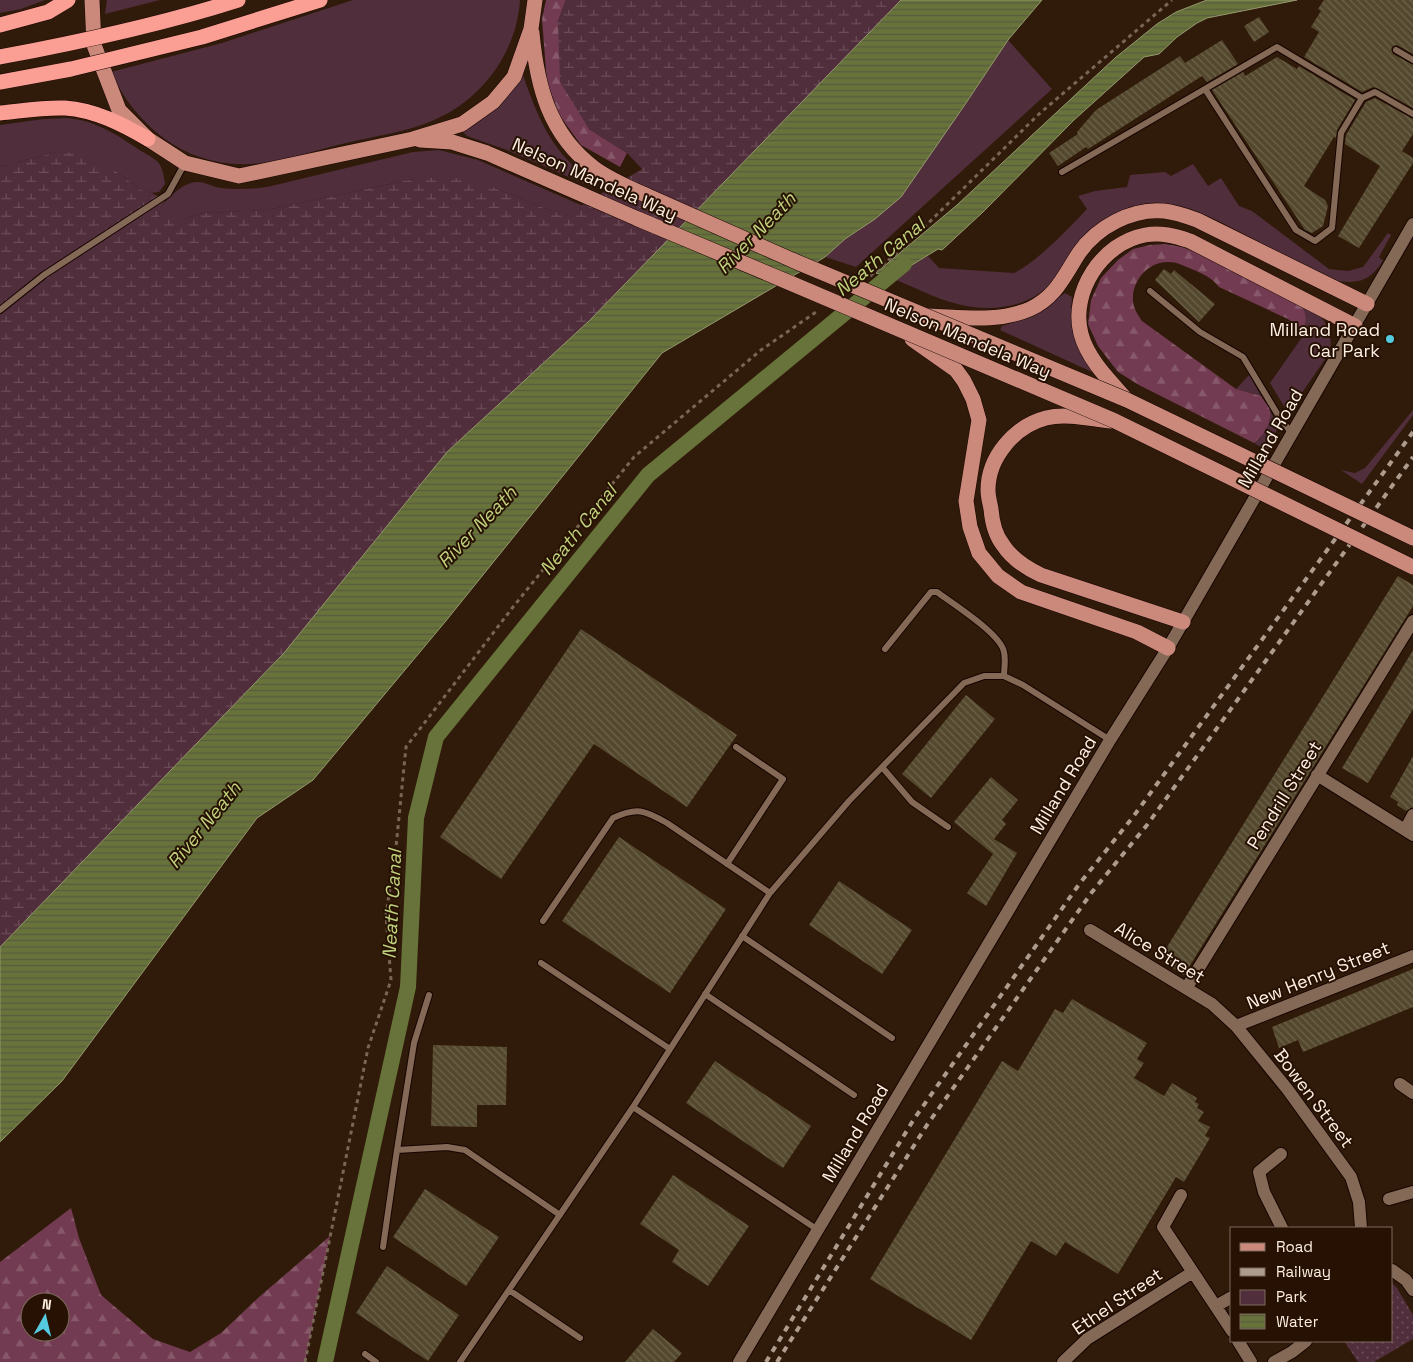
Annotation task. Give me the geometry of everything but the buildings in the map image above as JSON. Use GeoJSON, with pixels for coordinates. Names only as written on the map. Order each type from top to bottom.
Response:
{"type":"FeatureCollection","features":[{"type":"Feature","properties":{"kind":"highway"},"geometry":{"type":"LineString","coordinates":[[0,24],[48,12],[68,0]]}},
{"type":"Feature","properties":{"kind":"highway"},"geometry":{"type":"LineString","coordinates":[[0,57],[126,31],[197,13],[238,0]]}},
{"type":"Feature","properties":{"kind":"highway"},"geometry":{"type":"LineString","coordinates":[[0,82],[71,69],[202,37],[320,0]]}},
{"type":"Feature","properties":{"kind":"highway"},"geometry":{"type":"LineString","coordinates":[[0,114],[44,109],[80,110],[119,123],[148,139]]}},
{"type":"Feature","properties":{"kind":"main road"},"geometry":{"type":"LineString","coordinates":[[92,0],[94,45],[119,110],[148,139],[185,163],[239,176],[413,139],[462,124],[493,102],[514,77],[531,29],[535,0]]}},
{"type":"Feature","properties":{"kind":"main road","name":"Nelson Mandela Way"},"geometry":{"type":"LineString","coordinates":[[531,29],[535,67],[544,99],[555,122],[572,149],[594,168],[620,183],[792,260],[1127,400],[1413,538]]}},
{"type":"Feature","properties":{"kind":"main road","name":"Nelson Mandela Way"},"geometry":{"type":"LineString","coordinates":[[413,139],[452,142],[487,153],[1115,421],[1413,567]]}},
{"type":"Feature","properties":{"kind":"main road"},"geometry":{"type":"LineString","coordinates":[[928,316],[995,318],[1015,314],[1030,308],[1046,299],[1058,288],[1080,252],[1101,230],[1132,215],[1164,211],[1182,214],[1197,220],[1367,304]]}},
{"type":"Feature","properties":{"kind":"main road"},"geometry":{"type":"LineString","coordinates":[[1127,400],[1094,362],[1081,334],[1079,316],[1084,289],[1089,277],[1108,253],[1131,239],[1145,235],[1171,234],[1190,241],[1355,326]]}},
{"type":"Feature","properties":{"kind":"main road"},"geometry":{"type":"LineString","coordinates":[[893,326],[956,370],[964,381],[973,400],[979,420],[966,501],[970,527],[979,553],[998,576],[1021,592],[1137,632],[1168,648]]}},
{"type":"Feature","properties":{"kind":"main road"},"geometry":{"type":"LineString","coordinates":[[1115,421],[1067,417],[1047,418],[1020,429],[1001,450],[992,469],[988,489],[992,523],[1002,545],[1017,561],[1028,569],[1183,622]]}},
{"type":"Feature","properties":{"kind":"street","name":"Milland Road"},"geometry":{"type":"LineString","coordinates":[[738,1362],[1110,740],[1168,648],[1413,224]]}},
{"type":"Feature","properties":{"kind":"street","name":"Pendrill Street"},"geometry":{"type":"LineString","coordinates":[[1187,988],[1413,621]]}},
{"type":"Feature","properties":{"kind":"street"},"geometry":{"type":"LineString","coordinates":[[1317,775],[1409,832],[1413,815]]}},
{"type":"Feature","properties":{"kind":"street","name":"Alice Street"},"geometry":{"type":"LineString","coordinates":[[1090,930],[1212,1004]]}},
{"type":"Feature","properties":{"kind":"street","name":"New Henry Street"},"geometry":{"type":"LineString","coordinates":[[1236,1026],[1413,956]]}},
{"type":"Feature","properties":{"kind":"street","name":"Bowen Street"},"geometry":{"type":"LineString","coordinates":[[1212,1004],[1236,1026],[1288,1090],[1351,1177],[1359,1202],[1361,1227]]}},
{"type":"Feature","properties":{"kind":"street"},"geometry":{"type":"LineString","coordinates":[[1400,1084],[1413,1093]]}},
{"type":"Feature","properties":{"kind":"street"},"geometry":{"type":"LineString","coordinates":[[1281,1154],[1259,1172],[1264,1192],[1282,1227]]}},
{"type":"Feature","properties":{"kind":"street"},"geometry":{"type":"LineString","coordinates":[[1389,1199],[1413,1192]]}},
{"type":"Feature","properties":{"kind":"street"},"geometry":{"type":"LineString","coordinates":[[1181,1195],[1163,1227],[1230,1328]]}},
{"type":"Feature","properties":{"kind":"street"},"geometry":{"type":"LineString","coordinates":[[1393,1271],[1406,1280],[1413,1290]]}},
{"type":"Feature","properties":{"kind":"street","name":"Ethel Street"},"geometry":{"type":"LineString","coordinates":[[1063,1362],[1087,1339],[1193,1272]]}},
{"type":"Feature","properties":{"kind":"street"},"geometry":{"type":"LineString","coordinates":[[1216,1306],[1230,1298]]}},
{"type":"Feature","properties":{"kind":"street"},"geometry":{"type":"LineString","coordinates":[[1239,1342],[1250,1362]]}},
{"type":"Feature","properties":{"kind":"street"},"geometry":{"type":"LineString","coordinates":[[1274,1362],[1305,1342]]}},
{"type":"Feature","properties":{"kind":"lane"},"geometry":{"type":"LineString","coordinates":[[1062,172],[1277,47],[1362,98]]}},
{"type":"Feature","properties":{"kind":"lane"},"geometry":{"type":"LineString","coordinates":[[1396,50],[1413,60]]}},
{"type":"Feature","properties":{"kind":"lane"},"geometry":{"type":"LineString","coordinates":[[1206,89],[1296,230],[1315,241],[1332,228],[1342,133],[1362,98],[1375,92],[1413,114]]}},
{"type":"Feature","properties":{"kind":"lane"},"geometry":{"type":"LineString","coordinates":[[0,310],[44,275],[168,194],[185,163]]}},
{"type":"Feature","properties":{"kind":"lane"},"geometry":{"type":"LineString","coordinates":[[1150,291],[1200,332],[1243,356],[1292,435]]}},
{"type":"Feature","properties":{"kind":"lane"},"geometry":{"type":"LineString","coordinates":[[885,649],[930,592],[937,592],[1000,642],[1004,651],[1004,676]]}},
{"type":"Feature","properties":{"kind":"lane"},"geometry":{"type":"LineString","coordinates":[[460,1362],[633,1107],[770,893],[826,826],[964,683],[984,676],[1004,676],[1023,684],[1110,740]]}},
{"type":"Feature","properties":{"kind":"lane"},"geometry":{"type":"LineString","coordinates":[[727,864],[783,779],[736,747]]}},
{"type":"Feature","properties":{"kind":"lane"},"geometry":{"type":"LineString","coordinates":[[882,767],[912,802],[948,828]]}},
{"type":"Feature","properties":{"kind":"lane"},"geometry":{"type":"LineString","coordinates":[[543,921],[613,818],[630,810],[651,813],[770,893]]}},
{"type":"Feature","properties":{"kind":"lane"},"geometry":{"type":"LineString","coordinates":[[742,936],[892,1038]]}},
{"type":"Feature","properties":{"kind":"lane"},"geometry":{"type":"LineString","coordinates":[[541,962],[670,1049]]}},
{"type":"Feature","properties":{"kind":"lane"},"geometry":{"type":"LineString","coordinates":[[705,994],[854,1095]]}},
{"type":"Feature","properties":{"kind":"lane"},"geometry":{"type":"LineString","coordinates":[[383,1247],[414,1043],[429,995]]}},
{"type":"Feature","properties":{"kind":"lane"},"geometry":{"type":"LineString","coordinates":[[633,1107],[818,1230]]}},
{"type":"Feature","properties":{"kind":"lane"},"geometry":{"type":"LineString","coordinates":[[397,1150],[447,1148],[465,1150],[560,1215]]}},
{"type":"Feature","properties":{"kind":"lane"},"geometry":{"type":"LineString","coordinates":[[509,1290],[580,1338]]}},
{"type":"Feature","properties":{"kind":"lane"},"geometry":{"type":"LineString","coordinates":[[366,1354],[376,1362]]}},
{"type":"Feature","properties":{"kind":"path"},"geometry":{"type":"LineString","coordinates":[[868,278],[906,245],[1039,114],[1172,0]]}},
{"type":"Feature","properties":{"kind":"path"},"geometry":{"type":"LineString","coordinates":[[305,1362],[368,1048],[390,980],[386,915],[396,847],[406,747],[513,607],[634,457],[761,350],[826,305]]}},
{"type":"Feature","properties":{"kind":"green space"},"geometry":{"type":"Polygon","coordinates":[[[0,0],[45,0],[21,9],[0,13],[0,0]]]}},
{"type":"Feature","properties":{"kind":"green space"},"geometry":{"type":"Polygon","coordinates":[[[107,0],[160,0],[105,14],[107,0]]]}},
{"type":"Feature","properties":{"kind":"green space"},"geometry":{"type":"Polygon","coordinates":[[[353,0],[520,0],[512,38],[504,56],[482,87],[451,111],[413,128],[271,162],[236,164],[213,161],[191,154],[171,143],[136,112],[122,93],[111,72],[222,43],[353,0]]]}},
{"type":"Feature","properties":{"kind":"green space"},"geometry":{"type":"Polygon","coordinates":[[[546,0],[566,0],[558,21],[589,129],[627,153],[620,167],[581,145],[560,116],[547,83],[542,19],[546,0]]]}},
{"type":"Feature","properties":{"kind":"green space"},"geometry":{"type":"Polygon","coordinates":[[[566,0],[903,0],[589,321],[447,452],[284,653],[0,947],[0,167],[56,152],[79,153],[117,172],[141,190],[152,193],[165,201],[159,210],[160,219],[183,219],[204,213],[267,210],[413,179],[443,177],[471,180],[544,208],[560,213],[569,213],[642,169],[627,153],[589,129],[560,82],[558,21],[566,0]]]}},
{"type":"Feature","properties":{"kind":"green space"},"geometry":{"type":"Polygon","coordinates":[[[1008,40],[1052,89],[856,267],[825,257],[845,239],[858,231],[964,106],[1008,40]]]}},
{"type":"Feature","properties":{"kind":"green space"},"geometry":{"type":"Polygon","coordinates":[[[523,75],[534,106],[549,135],[568,160],[594,180],[592,187],[507,150],[467,136],[463,132],[497,107],[523,75]]]}},
{"type":"Feature","properties":{"kind":"green space"},"geometry":{"type":"Polygon","coordinates":[[[67,118],[96,125],[154,158],[161,167],[165,184],[159,192],[152,193],[141,190],[117,172],[56,152],[0,167],[0,125],[67,118]]]}},
{"type":"Feature","properties":{"kind":"green space"},"geometry":{"type":"Polygon","coordinates":[[[439,150],[478,160],[583,206],[569,213],[560,213],[493,187],[413,179],[267,210],[204,213],[183,219],[160,219],[159,210],[166,201],[181,188],[193,182],[232,189],[267,187],[413,152],[439,150]]]}},
{"type":"Feature","properties":{"kind":"green space"},"geometry":{"type":"Polygon","coordinates":[[[1193,164],[1208,186],[1221,178],[1239,206],[1252,211],[1329,269],[1348,271],[1363,267],[1388,233],[1391,235],[1379,257],[1383,261],[1374,273],[1364,279],[1352,282],[1338,281],[1206,215],[1171,204],[1154,203],[1140,205],[1111,216],[1086,233],[1077,243],[1052,282],[1036,296],[1016,304],[1005,307],[984,308],[952,303],[891,278],[928,256],[939,268],[1014,273],[1033,261],[1087,209],[1078,196],[1095,191],[1127,187],[1130,175],[1165,172],[1171,176],[1193,164]]]}},
{"type":"Feature","properties":{"kind":"green space"},"geometry":{"type":"Polygon","coordinates":[[[1165,244],[1182,247],[1200,254],[1302,306],[1304,309],[1306,318],[1303,331],[1288,319],[1219,287],[1205,275],[1172,262],[1162,263],[1149,268],[1135,285],[1133,303],[1142,321],[1236,389],[1261,396],[1270,410],[1270,420],[1264,434],[1254,443],[1139,385],[1118,372],[1098,346],[1088,324],[1091,300],[1101,278],[1118,260],[1133,249],[1165,244]]]}},
{"type":"Feature","properties":{"kind":"green space"},"geometry":{"type":"Polygon","coordinates":[[[1065,293],[1072,297],[1073,327],[1092,372],[1000,330],[1002,326],[1034,316],[1065,293]]]}},
{"type":"Feature","properties":{"kind":"green space"},"geometry":{"type":"Polygon","coordinates":[[[1302,306],[1313,310],[1323,320],[1329,331],[1331,343],[1328,355],[1288,413],[1270,383],[1305,333],[1303,331],[1306,315],[1302,306]]]}},
{"type":"Feature","properties":{"kind":"green space"},"geometry":{"type":"Polygon","coordinates":[[[1249,375],[1261,396],[1236,389],[1249,375]]]}},
{"type":"Feature","properties":{"kind":"green space"},"geometry":{"type":"Polygon","coordinates":[[[1413,410],[1413,415],[1362,484],[1341,470],[1355,473],[1365,468],[1413,410]]]}},
{"type":"Feature","properties":{"kind":"green space"},"geometry":{"type":"Polygon","coordinates":[[[1270,411],[1279,425],[1267,451],[1254,443],[1263,434],[1270,411]]]}},
{"type":"Feature","properties":{"kind":"green space"},"geometry":{"type":"Polygon","coordinates":[[[71,1208],[79,1238],[101,1295],[153,1339],[190,1352],[221,1333],[259,1297],[330,1236],[305,1362],[0,1362],[0,1262],[71,1208]]]}},
{"type":"Feature","properties":{"kind":"green space"},"geometry":{"type":"Polygon","coordinates":[[[1393,1284],[1413,1315],[1413,1339],[1374,1362],[1358,1362],[1345,1342],[1393,1342],[1393,1284]]]}},
{"type":"Feature","properties":{"kind":"water","name":"River Neath"},"geometry":{"type":"Polygon","coordinates":[[[901,0],[1042,0],[1008,40],[901,197],[875,219],[845,239],[825,257],[662,353],[445,622],[313,780],[257,818],[62,1081],[0,1142],[0,947],[284,653],[447,452],[589,321],[901,0]]]}},
{"type":"Feature","properties":{"kind":"water"},"geometry":{"type":"Polygon","coordinates":[[[1207,0],[1297,0],[1207,18],[1177,37],[1159,54],[1144,57],[1074,120],[983,212],[942,250],[938,249],[891,278],[876,273],[957,205],[1115,58],[1157,24],[1176,12],[1207,0]]]}},
{"type":"Feature","properties":{"kind":"waterway","name":"Neath Canal"},"geometry":{"type":"LineString","coordinates":[[325,1362],[408,987],[416,818],[436,737],[648,475],[904,264]]}},
{"type":"Feature","properties":{"kind":"railway"},"geometry":{"type":"LineString","coordinates":[[766,1362],[914,1119],[1080,883],[1133,817],[1413,432]]}},
{"type":"Feature","properties":{"kind":"railway"},"geometry":{"type":"LineString","coordinates":[[777,1362],[927,1125],[1092,892],[1147,825],[1413,457]]}},
{"type":"Feature","properties":{"kind":"place","name":"Milland Road Car Park"},"geometry":{"type":"Point","coordinates":[1390,339]}}]}
